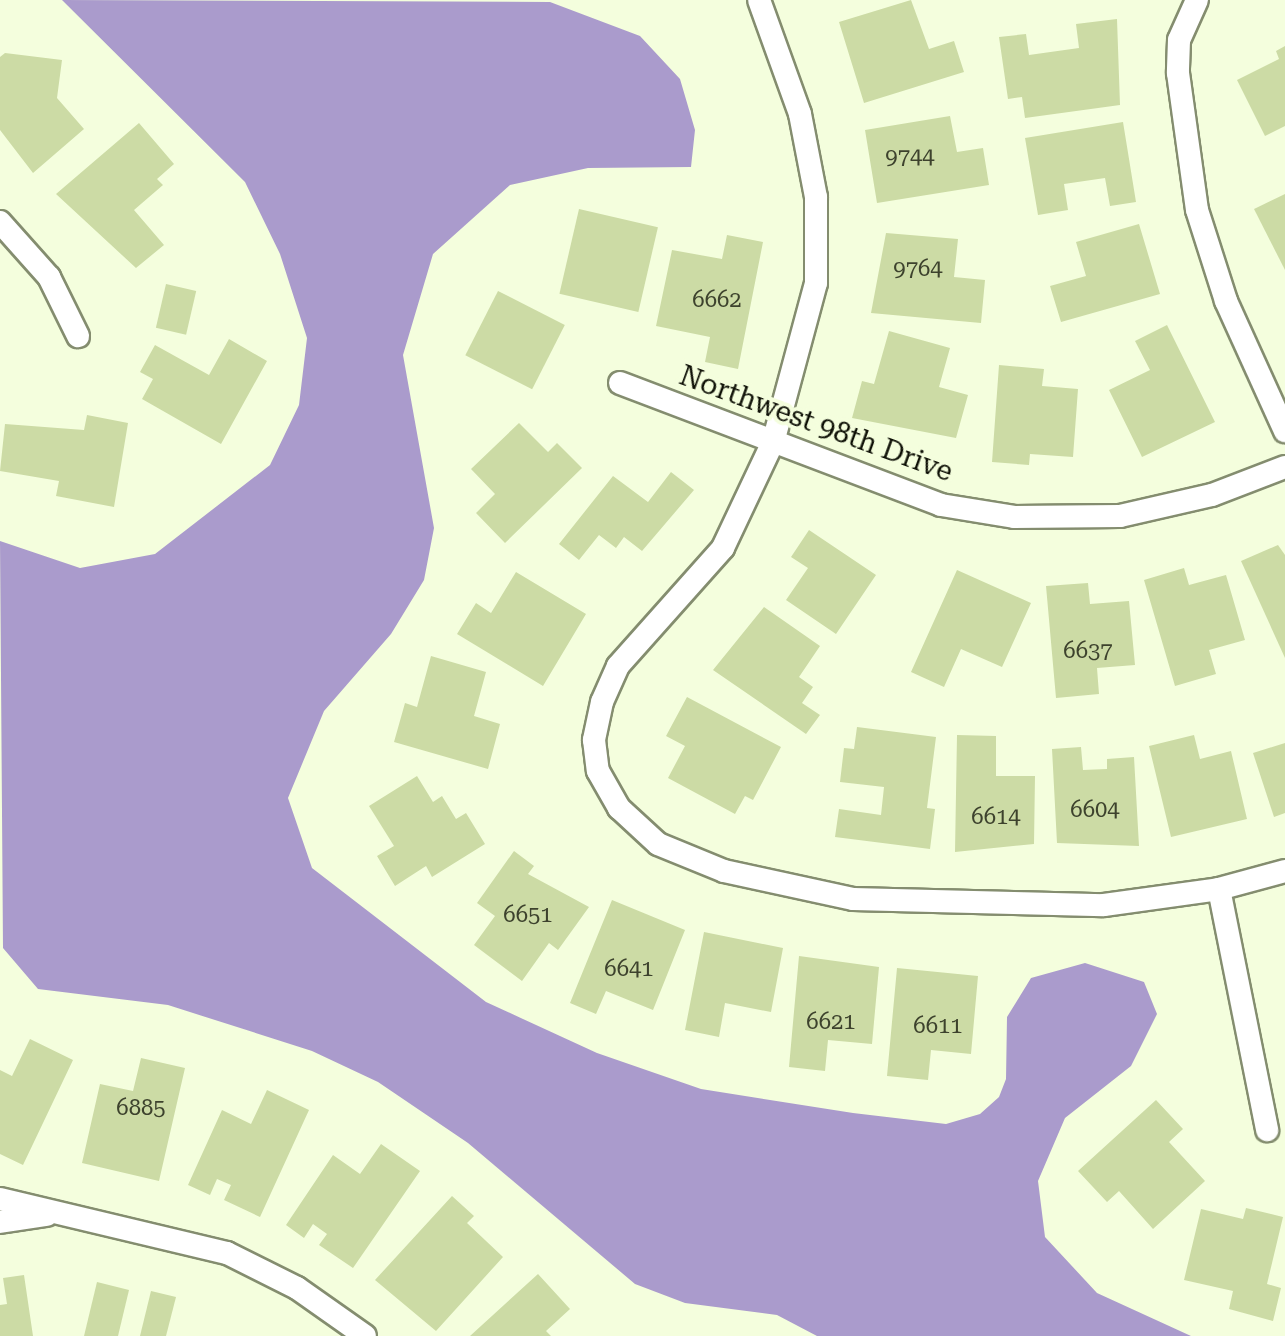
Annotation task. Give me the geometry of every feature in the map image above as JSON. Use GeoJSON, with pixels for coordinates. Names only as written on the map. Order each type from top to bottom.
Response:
{"type":"FeatureCollection","features":[{"type":"Feature","properties":{"kind":"street"},"geometry":{"type":"LineString","coordinates":[[759,0],[800,114],[816,197],[816,283],[773,442],[724,548],[618,666],[594,740],[598,771],[619,808],[658,844],[724,871],[853,898],[1104,905],[1220,889],[1285,871]]}},
{"type":"Feature","properties":{"kind":"street"},"geometry":{"type":"LineString","coordinates":[[1196,1],[1180,40],[1178,73],[1197,210],[1226,302],[1285,431]]}},
{"type":"Feature","properties":{"kind":"street"},"geometry":{"type":"LineString","coordinates":[[0,222],[50,277],[78,336]]}},
{"type":"Feature","properties":{"kind":"street","name":"Northwest 98th Drive"},"geometry":{"type":"LineString","coordinates":[[620,383],[941,505],[1014,517],[1120,516],[1212,495],[1285,467]]}},
{"type":"Feature","properties":{"kind":"street"},"geometry":{"type":"LineString","coordinates":[[1220,889],[1267,1130]]}},
{"type":"Feature","properties":{"kind":"street"},"geometry":{"type":"LineString","coordinates":[[0,1199],[227,1253],[298,1288],[365,1336]]}},
{"type":"Feature","properties":{"kind":"street"},"geometry":{"type":"LineString","coordinates":[[0,1222],[60,1213]]}},
{"type":"Feature","properties":{"kind":"shaded area"},"geometry":{"type":"Polygon","coordinates":[[[62,0],[550,2],[640,36],[680,79],[695,130],[691,167],[588,168],[510,185],[433,254],[403,355],[434,528],[424,580],[391,634],[324,711],[288,798],[312,868],[486,1002],[597,1053],[701,1089],[853,1113],[946,1124],[980,1114],[999,1097],[1006,1079],[1007,1017],[1031,978],[1085,963],[1144,982],[1157,1014],[1131,1066],[1065,1118],[1038,1181],[1045,1237],[1097,1293],[1191,1336],[817,1336],[777,1315],[685,1303],[635,1284],[468,1143],[378,1082],[312,1051],[168,1005],[38,989],[3,948],[0,541],[80,568],[155,554],[270,465],[299,405],[307,338],[280,254],[245,182],[62,0]]]}},
{"type":"Feature","properties":{"kind":"building"},"geometry":{"type":"Polygon","coordinates":[[[911,0],[929,49],[954,41],[964,72],[864,103],[839,22],[911,0]]]}},
{"type":"Feature","properties":{"kind":"building"},"geometry":{"type":"Polygon","coordinates":[[[1117,19],[1120,105],[1025,118],[1022,97],[1008,99],[999,37],[1026,34],[1029,55],[1079,48],[1076,24],[1117,19]]]}},
{"type":"Feature","properties":{"kind":"building"},"geometry":{"type":"Polygon","coordinates":[[[1285,46],[1285,126],[1265,136],[1237,80],[1279,59],[1276,51],[1285,46]]]}},
{"type":"Feature","properties":{"kind":"building"},"geometry":{"type":"Polygon","coordinates":[[[5,53],[62,60],[57,98],[84,129],[33,173],[0,130],[0,57],[5,53]]]}},
{"type":"Feature","properties":{"kind":"building"},"geometry":{"type":"Polygon","coordinates":[[[950,116],[957,152],[983,148],[989,185],[877,203],[865,130],[950,116]]]}},
{"type":"Feature","properties":{"kind":"building"},"geometry":{"type":"Polygon","coordinates":[[[1123,122],[1136,202],[1110,206],[1105,178],[1064,184],[1068,210],[1038,215],[1025,138],[1123,122]]]}},
{"type":"Feature","properties":{"kind":"building"},"geometry":{"type":"Polygon","coordinates":[[[139,123],[174,164],[157,179],[163,185],[134,210],[164,245],[136,268],[56,194],[139,123]]]}},
{"type":"Feature","properties":{"kind":"building"},"geometry":{"type":"Polygon","coordinates":[[[1285,194],[1285,270],[1254,209],[1285,194]]]}},
{"type":"Feature","properties":{"kind":"building"},"geometry":{"type":"Polygon","coordinates":[[[579,209],[658,227],[638,312],[559,294],[579,209]]]}},
{"type":"Feature","properties":{"kind":"building"},"geometry":{"type":"Polygon","coordinates":[[[1139,224],[1160,294],[1061,322],[1050,286],[1086,276],[1076,242],[1139,224]]]}},
{"type":"Feature","properties":{"kind":"building"},"geometry":{"type":"Polygon","coordinates":[[[886,233],[958,239],[954,277],[985,280],[981,323],[871,313],[886,233]]]}},
{"type":"Feature","properties":{"kind":"building"},"geometry":{"type":"Polygon","coordinates":[[[727,235],[763,242],[738,369],[705,362],[710,337],[656,326],[672,250],[722,259],[727,235]]]}},
{"type":"Feature","properties":{"kind":"building"},"geometry":{"type":"Polygon","coordinates":[[[166,284],[196,291],[186,335],[156,328],[166,284]]]}},
{"type":"Feature","properties":{"kind":"building"},"geometry":{"type":"Polygon","coordinates":[[[498,291],[565,325],[532,389],[465,355],[498,291]]]}},
{"type":"Feature","properties":{"kind":"building"},"geometry":{"type":"Polygon","coordinates":[[[1167,325],[1215,422],[1142,457],[1109,390],[1150,370],[1135,341],[1167,325]]]}},
{"type":"Feature","properties":{"kind":"building"},"geometry":{"type":"Polygon","coordinates":[[[889,331],[950,348],[939,387],[968,395],[956,438],[852,418],[862,381],[874,384],[889,331]]]}},
{"type":"Feature","properties":{"kind":"building"},"geometry":{"type":"Polygon","coordinates":[[[229,339],[267,361],[221,444],[142,399],[153,379],[140,372],[155,345],[209,375],[229,339]]]}},
{"type":"Feature","properties":{"kind":"building"},"geometry":{"type":"Polygon","coordinates":[[[999,365],[1044,369],[1042,386],[1078,389],[1073,457],[1030,454],[1029,465],[992,462],[999,365]]]}},
{"type":"Feature","properties":{"kind":"building"},"geometry":{"type":"Polygon","coordinates":[[[87,415],[128,423],[114,507],[56,496],[59,481],[0,471],[5,424],[84,430],[87,415]]]}},
{"type":"Feature","properties":{"kind":"building"},"geometry":{"type":"Polygon","coordinates":[[[519,423],[548,452],[557,443],[582,468],[505,543],[476,513],[495,494],[471,469],[519,423]]]}},
{"type":"Feature","properties":{"kind":"building"},"geometry":{"type":"Polygon","coordinates":[[[671,472],[694,490],[642,551],[624,537],[616,548],[599,535],[579,560],[559,544],[613,476],[648,502],[671,472]]]}},
{"type":"Feature","properties":{"kind":"building"},"geometry":{"type":"Polygon","coordinates":[[[809,530],[876,575],[836,634],[786,600],[808,568],[791,557],[809,530]]]}},
{"type":"Feature","properties":{"kind":"building"},"geometry":{"type":"Polygon","coordinates":[[[1278,545],[1285,555],[1285,658],[1241,561],[1278,545]]]}},
{"type":"Feature","properties":{"kind":"building"},"geometry":{"type":"Polygon","coordinates":[[[1184,568],[1189,585],[1226,575],[1245,640],[1209,650],[1216,674],[1175,686],[1144,580],[1184,568]]]}},
{"type":"Feature","properties":{"kind":"building"},"geometry":{"type":"Polygon","coordinates":[[[957,570],[1031,603],[1002,667],[961,649],[944,687],[911,672],[957,570]]]}},
{"type":"Feature","properties":{"kind":"building"},"geometry":{"type":"Polygon","coordinates":[[[516,572],[586,614],[543,686],[457,634],[476,603],[491,613],[516,572]]]}},
{"type":"Feature","properties":{"kind":"building"},"geometry":{"type":"Polygon","coordinates":[[[1088,583],[1090,604],[1129,601],[1135,665],[1097,668],[1099,694],[1056,698],[1046,586],[1088,583]]]}},
{"type":"Feature","properties":{"kind":"building"},"geometry":{"type":"Polygon","coordinates":[[[764,607],[820,646],[799,677],[813,687],[802,703],[820,715],[806,734],[713,670],[764,607]]]}},
{"type":"Feature","properties":{"kind":"building"},"geometry":{"type":"Polygon","coordinates":[[[431,656],[486,672],[474,716],[500,724],[488,769],[394,742],[405,703],[417,707],[431,656]]]}},
{"type":"Feature","properties":{"kind":"building"},"geometry":{"type":"Polygon","coordinates":[[[687,697],[781,747],[753,800],[745,796],[735,814],[668,778],[685,746],[666,736],[687,697]]]}},
{"type":"Feature","properties":{"kind":"building"},"geometry":{"type":"Polygon","coordinates":[[[857,727],[936,737],[927,808],[935,809],[930,849],[835,837],[839,809],[881,815],[884,787],[840,782],[844,748],[854,749],[857,727]]]}},
{"type":"Feature","properties":{"kind":"building"},"geometry":{"type":"Polygon","coordinates":[[[957,735],[996,736],[996,776],[1035,776],[1034,844],[955,852],[957,735]]]}},
{"type":"Feature","properties":{"kind":"building"},"geometry":{"type":"Polygon","coordinates":[[[1194,735],[1200,759],[1231,751],[1247,819],[1171,837],[1149,746],[1194,735]]]}},
{"type":"Feature","properties":{"kind":"building"},"geometry":{"type":"Polygon","coordinates":[[[1285,743],[1285,813],[1274,817],[1253,753],[1285,743]]]}},
{"type":"Feature","properties":{"kind":"building"},"geometry":{"type":"Polygon","coordinates":[[[1081,747],[1083,770],[1107,769],[1107,759],[1134,757],[1139,846],[1057,843],[1052,749],[1081,747]]]}},
{"type":"Feature","properties":{"kind":"building"},"geometry":{"type":"Polygon","coordinates":[[[417,776],[433,802],[442,796],[456,819],[466,813],[485,844],[432,877],[426,866],[395,886],[377,856],[394,846],[369,806],[417,776]]]}},
{"type":"Feature","properties":{"kind":"building"},"geometry":{"type":"Polygon","coordinates":[[[514,851],[534,866],[528,874],[589,907],[558,950],[549,943],[522,981],[474,945],[495,916],[477,903],[514,851]]]}},
{"type":"Feature","properties":{"kind":"building"},"geometry":{"type":"Polygon","coordinates":[[[612,900],[685,930],[653,1010],[606,991],[596,1014],[570,1003],[612,900]]]}},
{"type":"Feature","properties":{"kind":"building"},"geometry":{"type":"Polygon","coordinates":[[[704,932],[783,948],[771,1012],[725,1003],[719,1037],[685,1030],[704,932]]]}},
{"type":"Feature","properties":{"kind":"building"},"geometry":{"type":"Polygon","coordinates":[[[799,956],[879,967],[872,1044],[828,1040],[825,1071],[789,1067],[799,956]]]}},
{"type":"Feature","properties":{"kind":"building"},"geometry":{"type":"Polygon","coordinates":[[[897,968],[978,976],[971,1054],[931,1050],[928,1080],[887,1076],[897,968]]]}},
{"type":"Feature","properties":{"kind":"building"},"geometry":{"type":"Polygon","coordinates":[[[30,1039],[73,1060],[23,1165],[0,1154],[0,1070],[12,1076],[30,1039]]]}},
{"type":"Feature","properties":{"kind":"building"},"geometry":{"type":"Polygon","coordinates":[[[141,1058],[185,1068],[159,1181],[82,1163],[100,1084],[133,1091],[141,1058]]]}},
{"type":"Feature","properties":{"kind":"building"},"geometry":{"type":"Polygon","coordinates":[[[267,1090],[309,1110],[260,1217],[224,1200],[231,1185],[217,1179],[210,1195],[188,1185],[222,1110],[251,1124],[267,1090]]]}},
{"type":"Feature","properties":{"kind":"building"},"geometry":{"type":"Polygon","coordinates":[[[1156,1100],[1183,1129],[1169,1142],[1205,1181],[1153,1229],[1119,1191],[1107,1202],[1078,1171],[1156,1100]]]}},
{"type":"Feature","properties":{"kind":"building"},"geometry":{"type":"Polygon","coordinates":[[[381,1144],[420,1171],[353,1268],[319,1245],[327,1234],[313,1224],[304,1238],[286,1225],[333,1155],[360,1174],[381,1144]]]}},
{"type":"Feature","properties":{"kind":"building"},"geometry":{"type":"Polygon","coordinates":[[[452,1196],[474,1216],[467,1223],[503,1257],[436,1331],[375,1280],[452,1196]]]}},
{"type":"Feature","properties":{"kind":"building"},"geometry":{"type":"Polygon","coordinates":[[[1246,1208],[1283,1217],[1267,1284],[1281,1288],[1273,1321],[1229,1309],[1233,1291],[1184,1280],[1201,1209],[1243,1219],[1246,1208]]]}},
{"type":"Feature","properties":{"kind":"building"},"geometry":{"type":"Polygon","coordinates":[[[538,1274],[570,1309],[546,1331],[551,1336],[470,1336],[538,1274]]]}},
{"type":"Feature","properties":{"kind":"building"},"geometry":{"type":"Polygon","coordinates":[[[24,1275],[33,1336],[0,1336],[0,1305],[7,1304],[3,1278],[24,1275]]]}},
{"type":"Feature","properties":{"kind":"building"},"geometry":{"type":"Polygon","coordinates":[[[97,1282],[129,1290],[118,1336],[84,1336],[97,1282]]]}},
{"type":"Feature","properties":{"kind":"building"},"geometry":{"type":"Polygon","coordinates":[[[151,1291],[176,1297],[166,1336],[140,1336],[151,1291]]]}}]}
